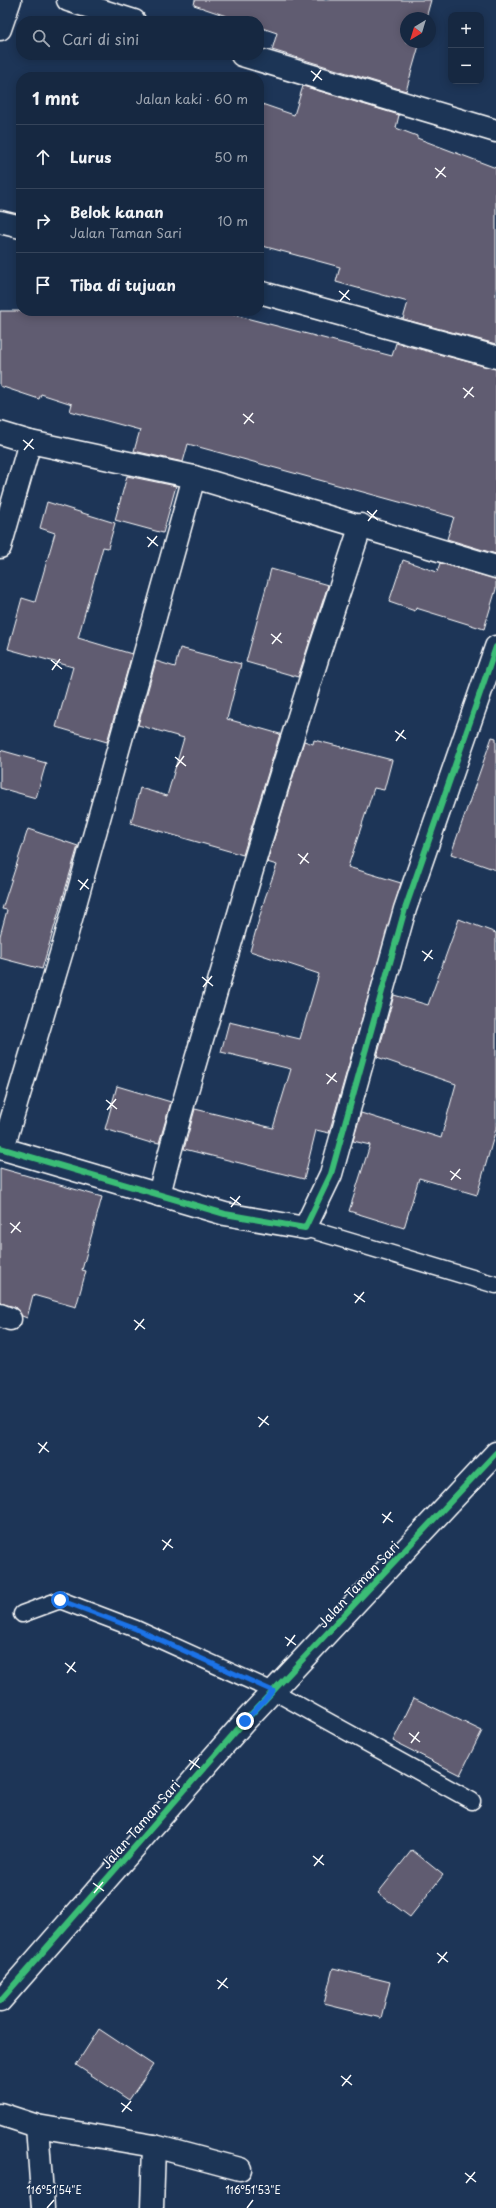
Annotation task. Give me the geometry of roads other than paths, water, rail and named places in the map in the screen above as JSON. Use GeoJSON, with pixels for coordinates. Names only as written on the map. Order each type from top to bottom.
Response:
{"type":"FeatureCollection","features":[{"type":"Feature","properties":{"kind":"street"},"geometry":{"type":"LineString","coordinates":[[0,29],[10,0]]}},
{"type":"Feature","properties":{"kind":"street"},"geometry":{"type":"LineString","coordinates":[[68,0],[118,16]]}},
{"type":"Feature","properties":{"kind":"street"},"geometry":{"type":"LineString","coordinates":[[259,60],[496,131]]}},
{"type":"Feature","properties":{"kind":"street"},"geometry":{"type":"LineString","coordinates":[[0,222],[16,226]]}},
{"type":"Feature","properties":{"kind":"street"},"geometry":{"type":"LineString","coordinates":[[264,293],[496,357]]}},
{"type":"Feature","properties":{"kind":"street"},"geometry":{"type":"LineString","coordinates":[[0,432],[30,442],[194,478],[496,567]]}},
{"type":"Feature","properties":{"kind":"street"},"geometry":{"type":"LineString","coordinates":[[0,547],[30,442]]}},
{"type":"Feature","properties":{"kind":"street"},"geometry":{"type":"LineString","coordinates":[[194,478],[64,944],[1,1148],[225,1214],[305,1228],[331,1174],[356,1090],[405,909],[496,647]]}},
{"type":"Feature","properties":{"kind":"street"},"geometry":{"type":"LineString","coordinates":[[159,1195],[173,1137],[240,910],[322,641],[361,526]]}},
{"type":"Feature","properties":{"kind":"street","name":"Jalan Taman Sari"},"geometry":{"type":"LineString","coordinates":[[0,2002],[273,1691],[496,1453]]}},
{"type":"Feature","properties":{"kind":"street"},"geometry":{"type":"LineString","coordinates":[[0,2114],[37,2126],[154,2146],[240,2169]]}},
{"type":"Feature","properties":{"kind":"street"},"geometry":{"type":"LineString","coordinates":[[37,2126],[43,2208]]}},
{"type":"Feature","properties":{"kind":"street"},"geometry":{"type":"LineString","coordinates":[[152,2208],[154,2146]]}},
{"type":"Feature","properties":{"kind":"lane"},"geometry":{"type":"LineString","coordinates":[[305,1228],[496,1285]]}},
{"type":"Feature","properties":{"kind":"lane"},"geometry":{"type":"LineString","coordinates":[[22,1614],[60,1600],[136,1629],[273,1691],[472,1800]]}}]}
